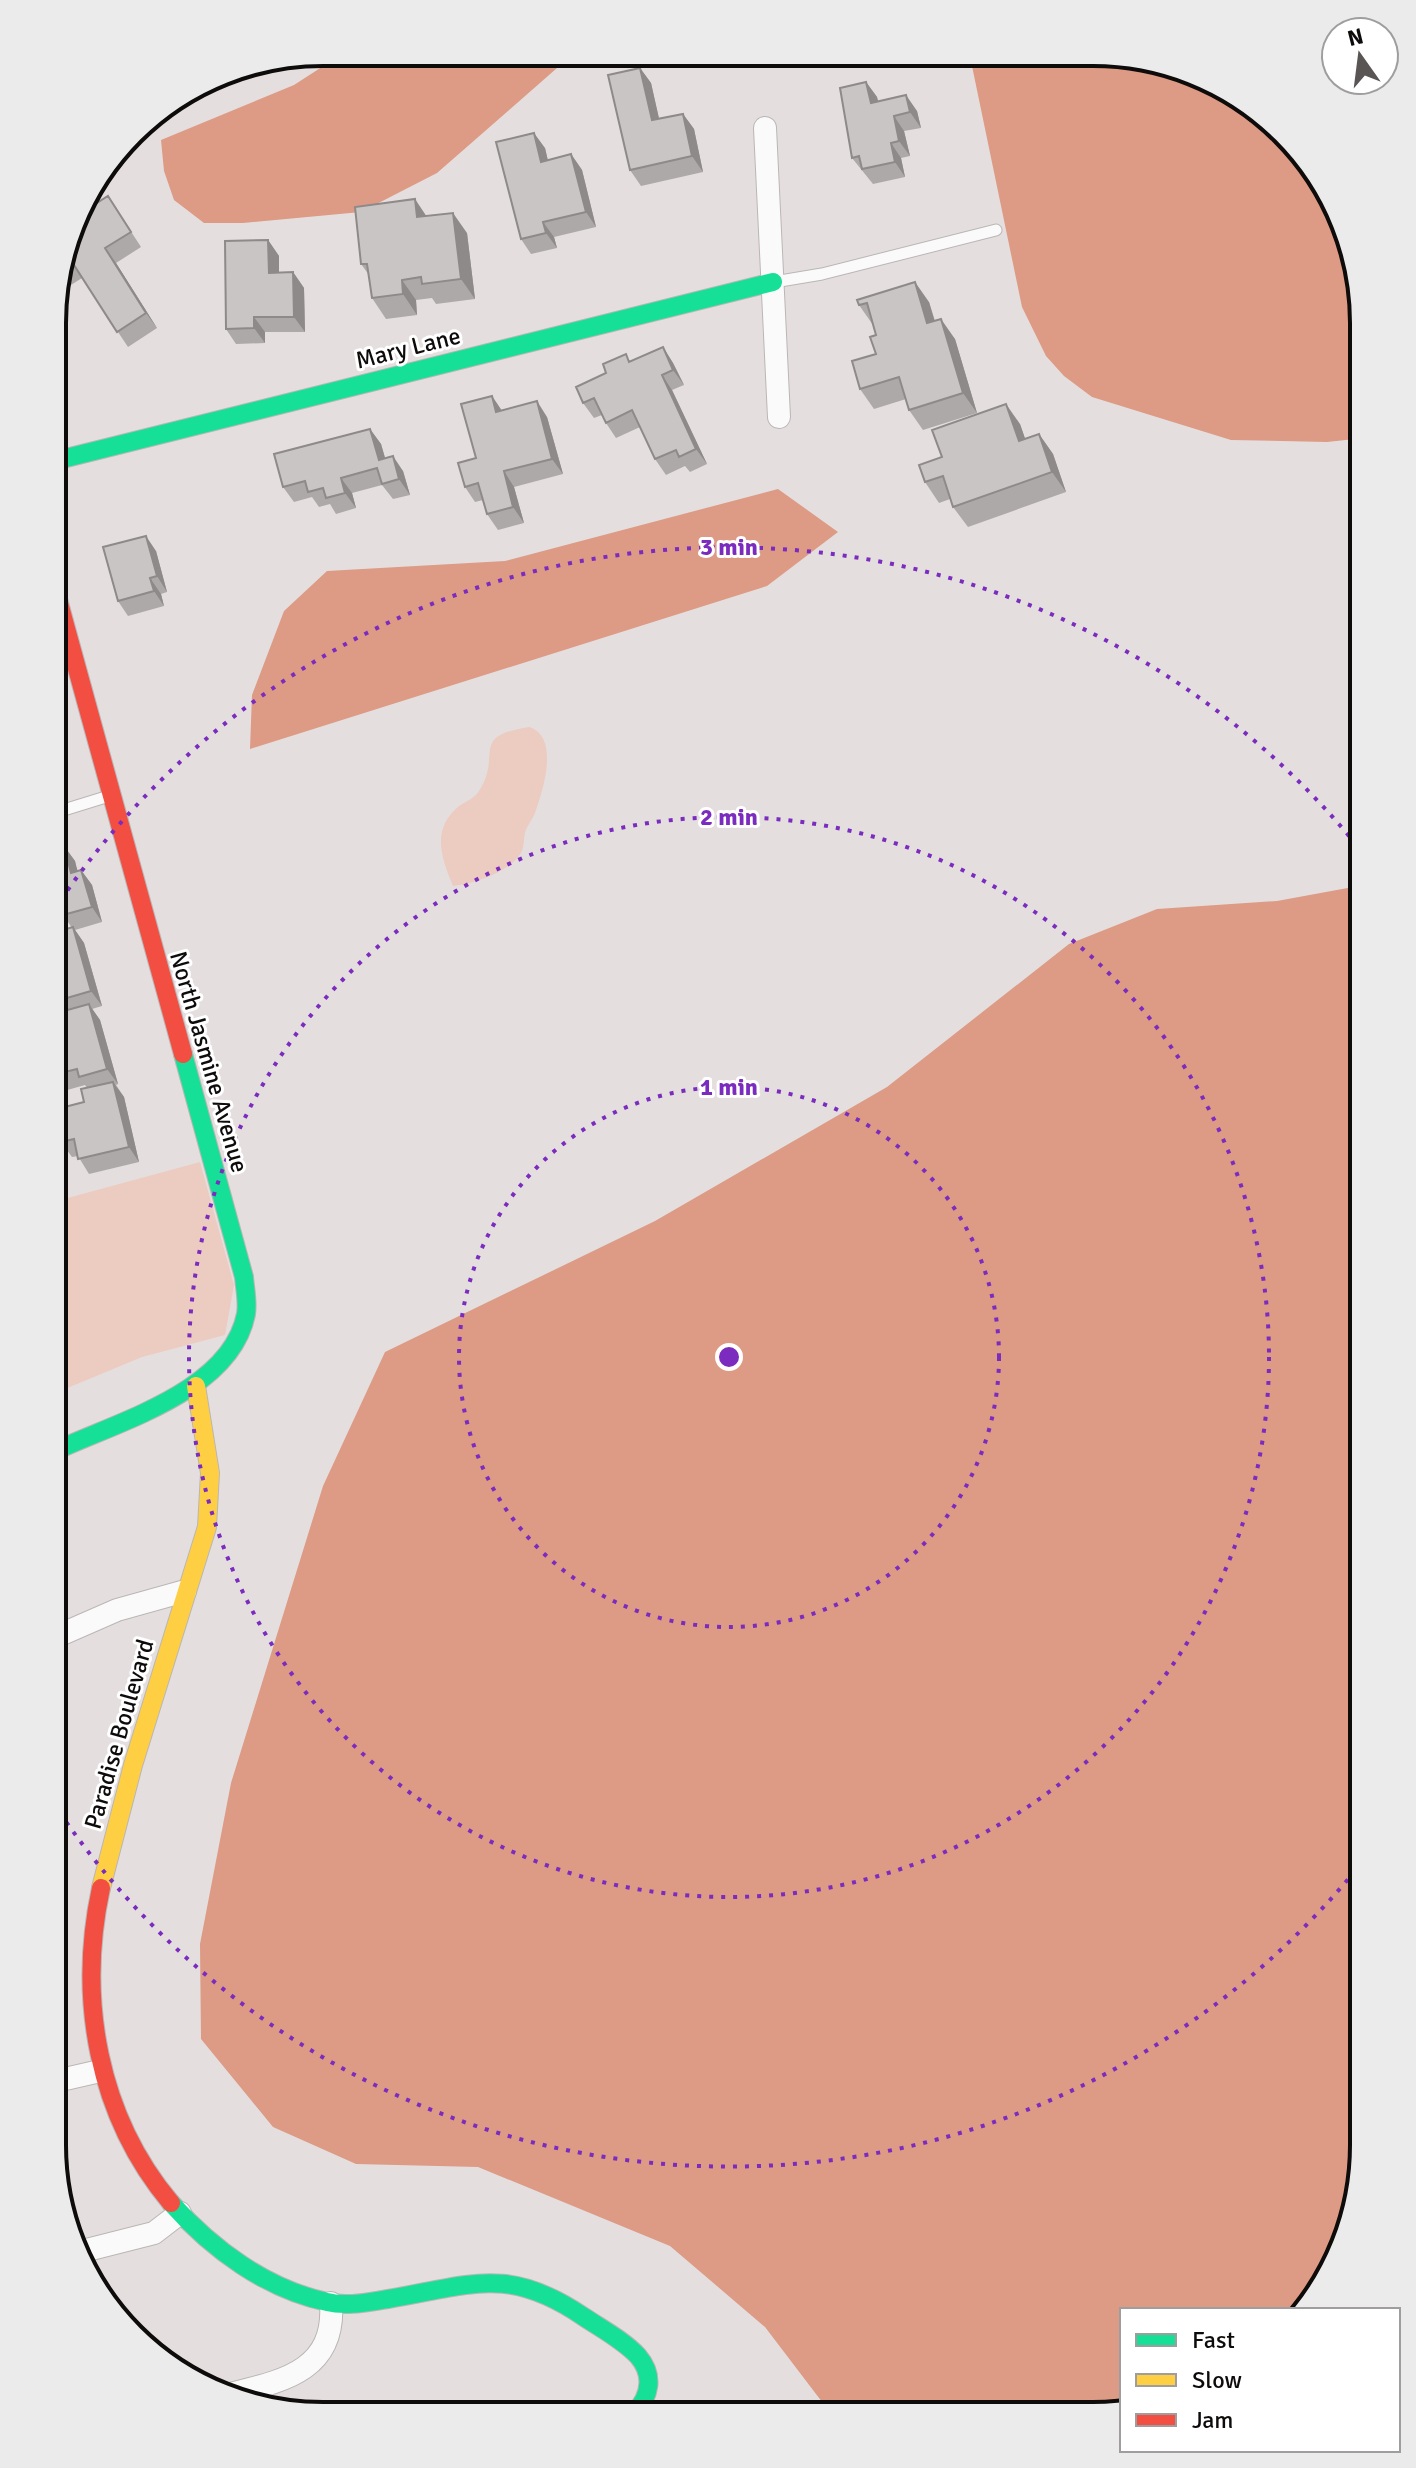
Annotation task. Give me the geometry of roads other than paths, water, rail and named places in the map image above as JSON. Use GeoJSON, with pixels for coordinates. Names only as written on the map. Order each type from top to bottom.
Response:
{"type":"FeatureCollection","features":[{"type":"Feature","properties":{"kind":"street"},"geometry":{"type":"LineString","coordinates":[[765,128],[779,417]]}},
{"type":"Feature","properties":{"kind":"street","name":"Mary Lane"},"geometry":{"type":"LineString","coordinates":[[66,458],[773,282]]}},
{"type":"Feature","properties":{"kind":"street","name":"North Jasmine Avenue"},"geometry":{"type":"LineString","coordinates":[[66,630],[244,1277],[247,1316],[226,1360],[196,1386],[66,1446]]}},
{"type":"Feature","properties":{"kind":"street","name":"Paradise Boulevard"},"geometry":{"type":"LineString","coordinates":[[196,1386],[210,1453],[212,1495],[202,1548],[185,1591],[96,1911],[92,1961],[100,2071],[134,2149],[180,2213],[267,2282],[331,2303],[363,2303],[486,2281],[520,2282],[558,2297],[631,2351],[645,2366],[649,2380],[648,2394],[642,2402]]}},
{"type":"Feature","properties":{"kind":"street"},"geometry":{"type":"LineString","coordinates":[[66,1632],[117,1610],[185,1591]]}},
{"type":"Feature","properties":{"kind":"street"},"geometry":{"type":"LineString","coordinates":[[66,2079],[100,2071]]}},
{"type":"Feature","properties":{"kind":"street"},"geometry":{"type":"LineString","coordinates":[[88,2250],[154,2233],[180,2213]]}},
{"type":"Feature","properties":{"kind":"street"},"geometry":{"type":"LineString","coordinates":[[246,2389],[296,2376],[315,2358],[333,2322],[331,2303]]}},
{"type":"Feature","properties":{"kind":"lane"},"geometry":{"type":"LineString","coordinates":[[773,282],[822,274],[996,230]]}},
{"type":"Feature","properties":{"kind":"lane"},"geometry":{"type":"LineString","coordinates":[[66,809],[110,796]]}}]}
